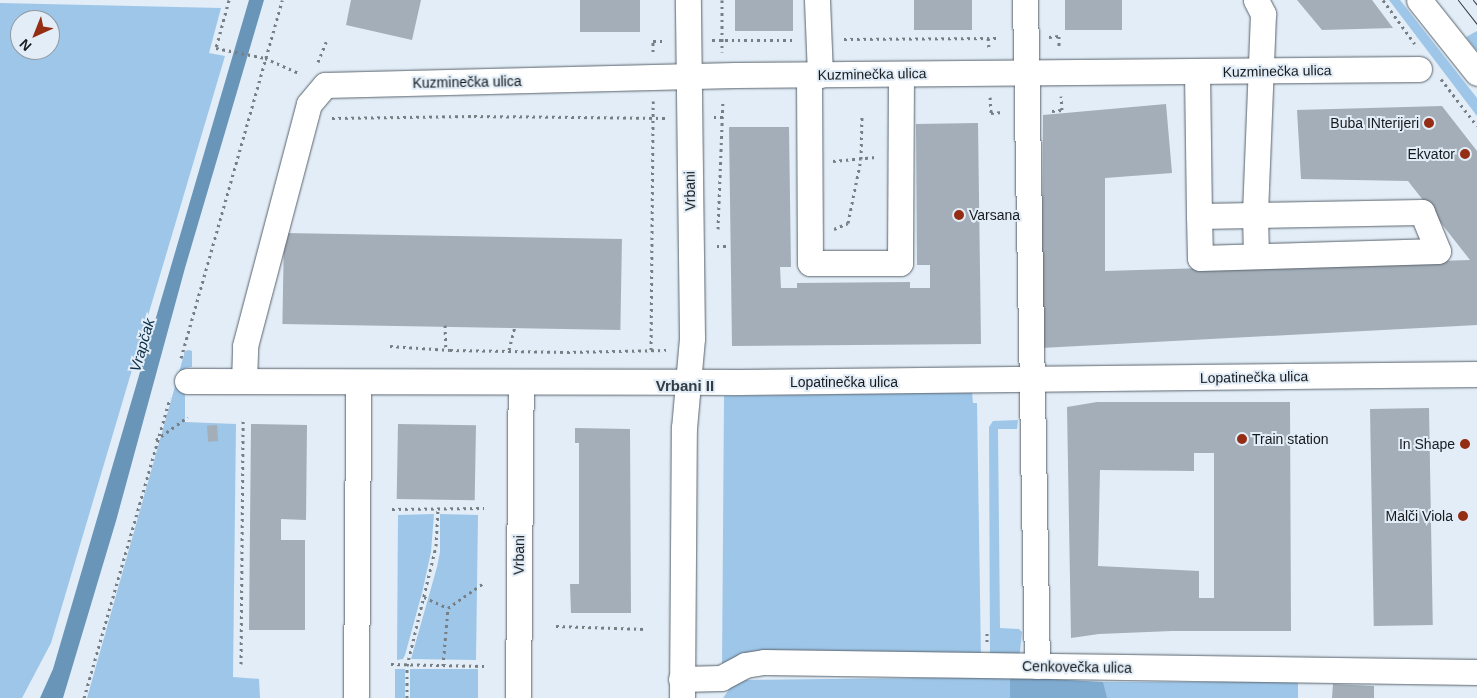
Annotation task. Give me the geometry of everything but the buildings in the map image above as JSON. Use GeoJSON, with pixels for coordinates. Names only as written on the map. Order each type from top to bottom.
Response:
{"type":"FeatureCollection","features":[{"type":"Feature","properties":{"kind":"street","name":"Vrbani"},"geometry":{"type":"LineString","coordinates":[[682,689],[684,438],[692,349],[688,0]]}},
{"type":"Feature","properties":{"kind":"street"},"geometry":{"type":"LineString","coordinates":[[817,0],[810,162],[810,263],[900,263],[901,74]]}},
{"type":"Feature","properties":{"kind":"street"},"geometry":{"type":"LineString","coordinates":[[1025,0],[1030,380],[1037,666]]}},
{"type":"Feature","properties":{"kind":"street"},"geometry":{"type":"LineString","coordinates":[[1256,0],[1263,14],[1255,215],[1256,256]]}},
{"type":"Feature","properties":{"kind":"street"},"geometry":{"type":"LineString","coordinates":[[1419,0],[1477,74]]}},
{"type":"Feature","properties":{"kind":"street","name":"Kuzminečka ulica"},"geometry":{"type":"LineString","coordinates":[[325,84],[815,75],[1418,69]]}},
{"type":"Feature","properties":{"kind":"street"},"geometry":{"type":"LineString","coordinates":[[1197,72],[1199,216],[1200,258],[1438,251],[1422,212],[1199,216]]}},
{"type":"Feature","properties":{"kind":"street"},"geometry":{"type":"LineString","coordinates":[[244,381],[245,346],[309,104],[325,84]]}},
{"type":"Feature","properties":{"kind":"street","name":"Lopatinečka ulica"},"geometry":{"type":"LineString","coordinates":[[688,382],[1477,374]]}},
{"type":"Feature","properties":{"kind":"street"},"geometry":{"type":"LineString","coordinates":[[187,381],[358,383],[688,382]]}},
{"type":"Feature","properties":{"kind":"street","name":"Vrbani"},"geometry":{"type":"LineString","coordinates":[[518,698],[521,382]]}},
{"type":"Feature","properties":{"kind":"street"},"geometry":{"type":"LineString","coordinates":[[356,698],[358,383]]}},
{"type":"Feature","properties":{"kind":"street","name":"Cenkovečka ulica"},"geometry":{"type":"LineString","coordinates":[[682,689],[721,678],[745,666],[764,662],[1477,672]]}},
{"type":"Feature","properties":{"kind":"path"},"geometry":{"type":"LineString","coordinates":[[229,0],[216,48],[265,58],[325,84]]}},
{"type":"Feature","properties":{"kind":"path"},"geometry":{"type":"LineString","coordinates":[[265,58],[282,0]]}},
{"type":"Feature","properties":{"kind":"path"},"geometry":{"type":"LineString","coordinates":[[810,239],[848,223],[861,159],[862,115]]}},
{"type":"Feature","properties":{"kind":"path"},"geometry":{"type":"LineString","coordinates":[[305,119],[474,116],[654,118],[651,350]]}},
{"type":"Feature","properties":{"kind":"path"},"geometry":{"type":"LineString","coordinates":[[810,162],[901,154]]}},
{"type":"Feature","properties":{"kind":"path"},"geometry":{"type":"LineString","coordinates":[[717,246],[730,246]]}},
{"type":"Feature","properties":{"kind":"path"},"geometry":{"type":"LineString","coordinates":[[445,325],[446,350]]}},
{"type":"Feature","properties":{"kind":"path"},"geometry":{"type":"LineString","coordinates":[[509,350],[515,326]]}},
{"type":"Feature","properties":{"kind":"path"},"geometry":{"type":"LineString","coordinates":[[390,346],[446,350],[568,352],[692,349]]}},
{"type":"Feature","properties":{"kind":"path"},"geometry":{"type":"LineString","coordinates":[[156,440],[188,417]]}},
{"type":"Feature","properties":{"kind":"path"},"geometry":{"type":"LineString","coordinates":[[242,664],[244,418]]}},
{"type":"Feature","properties":{"kind":"path"},"geometry":{"type":"LineString","coordinates":[[392,509],[484,508]]}},
{"type":"Feature","properties":{"kind":"path"},"geometry":{"type":"LineString","coordinates":[[407,698],[407,666],[436,546],[438,509]]}},
{"type":"Feature","properties":{"kind":"path"},"geometry":{"type":"LineString","coordinates":[[443,666],[448,608],[485,582]]}},
{"type":"Feature","properties":{"kind":"path"},"geometry":{"type":"LineString","coordinates":[[424,597],[448,608]]}},
{"type":"Feature","properties":{"kind":"path"},"geometry":{"type":"LineString","coordinates":[[556,626],[645,629]]}},
{"type":"Feature","properties":{"kind":"path"},"geometry":{"type":"LineString","coordinates":[[391,664],[407,666],[484,666]]}},
{"type":"Feature","properties":{"kind":"shaded area"},"geometry":{"type":"Polygon","coordinates":[[[249,0],[264,0],[185,268],[116,521],[63,698],[40,698],[53,669],[249,0]]]}},
{"type":"Feature","properties":{"kind":"shaded area"},"geometry":{"type":"Polygon","coordinates":[[[1389,0],[1400,0],[1477,98],[1477,116],[1389,0]]]}},
{"type":"Feature","properties":{"kind":"shaded area"},"geometry":{"type":"Polygon","coordinates":[[[0,3],[221,8],[209,53],[225,56],[51,643],[22,698],[0,698],[0,3]]]}},
{"type":"Feature","properties":{"kind":"shaded area"},"geometry":{"type":"Polygon","coordinates":[[[1477,31],[1477,51],[1466,37],[1477,31]]]}},
{"type":"Feature","properties":{"kind":"shaded area"},"geometry":{"type":"Polygon","coordinates":[[[185,351],[192,351],[192,367],[185,368],[185,422],[236,424],[233,677],[259,679],[260,698],[87,698],[185,351]]]}},
{"type":"Feature","properties":{"kind":"shaded area"},"geometry":{"type":"Polygon","coordinates":[[[972,392],[973,403],[977,403],[981,658],[722,670],[724,396],[972,392]]]}},
{"type":"Feature","properties":{"kind":"shaded area"},"geometry":{"type":"Polygon","coordinates":[[[1018,420],[1017,429],[998,429],[1000,628],[1019,629],[1022,632],[1020,652],[1016,657],[990,658],[989,427],[993,421],[1018,420]]]}},
{"type":"Feature","properties":{"kind":"shaded area"},"geometry":{"type":"Polygon","coordinates":[[[434,514],[431,552],[422,593],[405,655],[403,659],[397,660],[398,515],[434,514]]]}},
{"type":"Feature","properties":{"kind":"shaded area"},"geometry":{"type":"Polygon","coordinates":[[[440,514],[478,515],[476,660],[411,659],[440,552],[440,514]]]}},
{"type":"Feature","properties":{"kind":"shaded area"},"geometry":{"type":"Polygon","coordinates":[[[395,669],[405,669],[405,698],[395,698],[395,669]]]}},
{"type":"Feature","properties":{"kind":"shaded area"},"geometry":{"type":"Polygon","coordinates":[[[410,669],[478,669],[478,698],[410,698],[410,669]]]}},
{"type":"Feature","properties":{"kind":"shaded area"},"geometry":{"type":"Polygon","coordinates":[[[1010,677],[1010,698],[723,698],[736,680],[1010,677]]]}},
{"type":"Feature","properties":{"kind":"shaded area"},"geometry":{"type":"Polygon","coordinates":[[[1010,677],[1103,682],[1107,698],[1010,698],[1010,677]]]}},
{"type":"Feature","properties":{"kind":"shaded area"},"geometry":{"type":"Polygon","coordinates":[[[1103,682],[1298,682],[1298,698],[1103,698],[1103,682]]]}},
{"type":"Feature","properties":{"kind":"tram line"},"geometry":{"type":"LineString","coordinates":[[1458,0],[1477,24]]}},
{"type":"Feature","properties":{"kind":"tram line"},"geometry":{"type":"LineString","coordinates":[[1473,0],[1477,5]]}},
{"type":"Feature","properties":{"kind":"place","name":"Buba INterijeri"},"geometry":{"type":"Point","coordinates":[1429,123]}},
{"type":"Feature","properties":{"kind":"place","name":"Ekvator"},"geometry":{"type":"Point","coordinates":[1465,154]}},
{"type":"Feature","properties":{"kind":"place","name":"Varsana"},"geometry":{"type":"Point","coordinates":[959,215]}},
{"type":"Feature","properties":{"kind":"place","name":"Train station"},"geometry":{"type":"Point","coordinates":[1242,439]}},
{"type":"Feature","properties":{"kind":"place","name":"In Shape"},"geometry":{"type":"Point","coordinates":[1465,444]}},
{"type":"Feature","properties":{"kind":"place","name":"Malči Viola"},"geometry":{"type":"Point","coordinates":[1463,516]}},
{"type":"Feature","properties":{"kind":"district","name":"Vrbani II"},"geometry":{"type":"Point","coordinates":[685,386]}},
{"type":"Feature","properties":{"kind":"water label","name":"Vrapčak"},"geometry":{"type":"Point","coordinates":[142,345]}}]}
